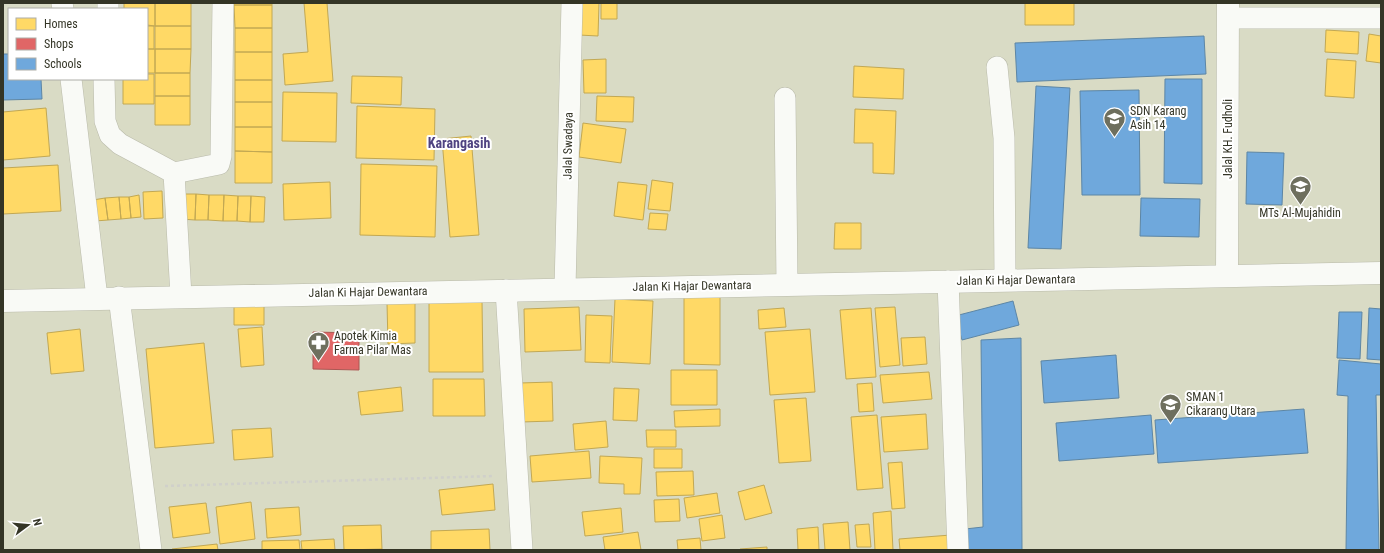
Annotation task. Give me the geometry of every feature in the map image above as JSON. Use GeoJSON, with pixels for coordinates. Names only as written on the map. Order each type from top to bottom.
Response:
{"type":"FeatureCollection","features":[{"type":"Feature","properties":{"kind":"main road","name":"Jalal KH. Fudholi"},"geometry":{"type":"LineString","coordinates":[[1227,275],[1228,10]]}},
{"type":"Feature","properties":{"kind":"main road","name":"Jalan Ki Hajar Dewantara"},"geometry":{"type":"LineString","coordinates":[[3,301],[119,297],[1381,273]]}},
{"type":"Feature","properties":{"kind":"street"},"geometry":{"type":"LineString","coordinates":[[104,80],[105,120],[110,135],[120,144],[174,173],[213,167],[219,164],[221,156],[223,3]]}},
{"type":"Feature","properties":{"kind":"street","name":"Jalal Swadaya"},"geometry":{"type":"LineString","coordinates":[[565,288],[572,3]]}},
{"type":"Feature","properties":{"kind":"street"},"geometry":{"type":"LineString","coordinates":[[1228,10],[1381,18]]}},
{"type":"Feature","properties":{"kind":"street"},"geometry":{"type":"LineString","coordinates":[[997,67],[1004,138],[1005,280]]}},
{"type":"Feature","properties":{"kind":"street"},"geometry":{"type":"LineString","coordinates":[[71,80],[97,298]]}},
{"type":"Feature","properties":{"kind":"street"},"geometry":{"type":"LineString","coordinates":[[785,98],[787,284]]}},
{"type":"Feature","properties":{"kind":"street"},"geometry":{"type":"LineString","coordinates":[[174,173],[181,296]]}},
{"type":"Feature","properties":{"kind":"street"},"geometry":{"type":"LineString","coordinates":[[948,281],[958,550]]}},
{"type":"Feature","properties":{"kind":"street"},"geometry":{"type":"LineString","coordinates":[[506,290],[522,550]]}},
{"type":"Feature","properties":{"kind":"street"},"geometry":{"type":"LineString","coordinates":[[119,297],[151,550]]}},
{"type":"Feature","properties":{"kind":"path"},"geometry":{"type":"LineString","coordinates":[[143,486],[517,475]]}},
{"type":"Feature","properties":{"kind":"building: Homes"},"geometry":{"type":"Polygon","coordinates":[[[124,3],[155,3],[155,26],[148,25],[148,8],[124,8],[124,3]]]}},
{"type":"Feature","properties":{"kind":"building: Homes"},"geometry":{"type":"Polygon","coordinates":[[[155,3],[191,3],[191,26],[155,26],[155,3]]]}},
{"type":"Feature","properties":{"kind":"building: Homes"},"geometry":{"type":"Polygon","coordinates":[[[234,3],[272,3],[272,5],[234,5],[234,3]]]}},
{"type":"Feature","properties":{"kind":"building: Homes"},"geometry":{"type":"Polygon","coordinates":[[[304,3],[327,3],[333,81],[285,85],[283,54],[308,52],[304,3]]]}},
{"type":"Feature","properties":{"kind":"building: Homes"},"geometry":{"type":"Polygon","coordinates":[[[580,3],[599,3],[598,36],[579,35],[580,3]]]}},
{"type":"Feature","properties":{"kind":"building: Homes"},"geometry":{"type":"Polygon","coordinates":[[[601,3],[617,3],[617,19],[601,19],[601,3]]]}},
{"type":"Feature","properties":{"kind":"building: Homes"},"geometry":{"type":"Polygon","coordinates":[[[1025,3],[1074,3],[1074,25],[1025,25],[1025,3]]]}},
{"type":"Feature","properties":{"kind":"building: Homes"},"geometry":{"type":"Polygon","coordinates":[[[234,5],[272,5],[272,28],[235,28],[234,5]]]}},
{"type":"Feature","properties":{"kind":"building: Homes"},"geometry":{"type":"Polygon","coordinates":[[[148,26],[154,26],[154,49],[148,49],[148,26]]]}},
{"type":"Feature","properties":{"kind":"building: Homes"},"geometry":{"type":"Polygon","coordinates":[[[155,26],[191,26],[191,49],[155,49],[155,26]]]}},
{"type":"Feature","properties":{"kind":"building: Homes"},"geometry":{"type":"Polygon","coordinates":[[[235,28],[272,28],[272,52],[235,52],[235,28]]]}},
{"type":"Feature","properties":{"kind":"building: Homes"},"geometry":{"type":"Polygon","coordinates":[[[1326,30],[1359,32],[1358,54],[1325,52],[1326,30]]]}},
{"type":"Feature","properties":{"kind":"building: Homes"},"geometry":{"type":"Polygon","coordinates":[[[1369,34],[1381,36],[1381,63],[1366,61],[1369,34]]]}},
{"type":"Feature","properties":{"kind":"building: Homes"},"geometry":{"type":"Polygon","coordinates":[[[148,49],[155,49],[155,73],[148,73],[148,49]]]}},
{"type":"Feature","properties":{"kind":"building: Homes"},"geometry":{"type":"Polygon","coordinates":[[[155,49],[191,49],[190,73],[155,73],[155,49]]]}},
{"type":"Feature","properties":{"kind":"building: Homes"},"geometry":{"type":"Polygon","coordinates":[[[235,52],[272,52],[272,80],[235,80],[235,52]]]}},
{"type":"Feature","properties":{"kind":"building: Homes"},"geometry":{"type":"Polygon","coordinates":[[[606,59],[606,93],[584,93],[583,60],[606,59]]]}},
{"type":"Feature","properties":{"kind":"building: Homes"},"geometry":{"type":"Polygon","coordinates":[[[1327,59],[1356,61],[1354,98],[1325,96],[1327,59]]]}},
{"type":"Feature","properties":{"kind":"building: Homes"},"geometry":{"type":"Polygon","coordinates":[[[854,66],[904,69],[903,99],[853,97],[854,66]]]}},
{"type":"Feature","properties":{"kind":"building: Homes"},"geometry":{"type":"Polygon","coordinates":[[[155,73],[190,73],[190,96],[155,96],[155,73]]]}},
{"type":"Feature","properties":{"kind":"building: Homes"},"geometry":{"type":"Polygon","coordinates":[[[148,74],[154,74],[154,104],[123,104],[123,80],[148,80],[148,74]]]}},
{"type":"Feature","properties":{"kind":"building: Homes"},"geometry":{"type":"Polygon","coordinates":[[[352,76],[402,77],[401,105],[351,103],[352,76]]]}},
{"type":"Feature","properties":{"kind":"building: Homes"},"geometry":{"type":"Polygon","coordinates":[[[235,80],[272,80],[272,102],[235,102],[235,80]]]}},
{"type":"Feature","properties":{"kind":"building: Homes"},"geometry":{"type":"Polygon","coordinates":[[[283,92],[337,93],[336,142],[282,141],[283,92]]]}},
{"type":"Feature","properties":{"kind":"building: Homes"},"geometry":{"type":"Polygon","coordinates":[[[155,96],[190,96],[190,125],[155,125],[155,96]]]}},
{"type":"Feature","properties":{"kind":"building: Homes"},"geometry":{"type":"Polygon","coordinates":[[[597,96],[634,97],[633,122],[596,121],[597,96]]]}},
{"type":"Feature","properties":{"kind":"building: Homes"},"geometry":{"type":"Polygon","coordinates":[[[235,102],[272,102],[272,127],[235,127],[235,102]]]}},
{"type":"Feature","properties":{"kind":"building: Homes"},"geometry":{"type":"Polygon","coordinates":[[[357,106],[435,109],[434,160],[356,158],[357,106]]]}},
{"type":"Feature","properties":{"kind":"building: Homes"},"geometry":{"type":"Polygon","coordinates":[[[46,108],[50,156],[3,160],[3,112],[46,108]]]}},
{"type":"Feature","properties":{"kind":"building: Homes"},"geometry":{"type":"Polygon","coordinates":[[[855,109],[896,111],[894,174],[873,173],[873,143],[854,143],[855,109]]]}},
{"type":"Feature","properties":{"kind":"building: Homes"},"geometry":{"type":"Polygon","coordinates":[[[583,123],[626,129],[621,163],[579,157],[583,123]]]}},
{"type":"Feature","properties":{"kind":"building: Homes"},"geometry":{"type":"Polygon","coordinates":[[[235,127],[272,127],[272,152],[235,151],[235,127]]]}},
{"type":"Feature","properties":{"kind":"building: Homes"},"geometry":{"type":"Polygon","coordinates":[[[471,136],[479,235],[450,237],[442,139],[471,136]]]}},
{"type":"Feature","properties":{"kind":"building: Homes"},"geometry":{"type":"Polygon","coordinates":[[[235,151],[272,152],[272,183],[235,183],[235,151]]]}},
{"type":"Feature","properties":{"kind":"building: Homes"},"geometry":{"type":"Polygon","coordinates":[[[361,164],[437,166],[435,237],[360,235],[361,164]]]}},
{"type":"Feature","properties":{"kind":"building: Homes"},"geometry":{"type":"Polygon","coordinates":[[[58,165],[61,211],[3,214],[3,168],[58,165]]]}},
{"type":"Feature","properties":{"kind":"building: Homes"},"geometry":{"type":"Polygon","coordinates":[[[652,180],[673,183],[670,211],[648,209],[652,180]]]}},
{"type":"Feature","properties":{"kind":"building: Homes"},"geometry":{"type":"Polygon","coordinates":[[[330,182],[331,218],[284,220],[283,184],[330,182]]]}},
{"type":"Feature","properties":{"kind":"building: Homes"},"geometry":{"type":"Polygon","coordinates":[[[618,182],[647,185],[643,220],[614,216],[618,182]]]}},
{"type":"Feature","properties":{"kind":"building: Homes"},"geometry":{"type":"Polygon","coordinates":[[[162,191],[163,218],[144,219],[143,192],[162,191]]]}},
{"type":"Feature","properties":{"kind":"building: Homes"},"geometry":{"type":"Polygon","coordinates":[[[182,194],[196,194],[195,220],[181,219],[182,194]]]}},
{"type":"Feature","properties":{"kind":"building: Homes"},"geometry":{"type":"Polygon","coordinates":[[[196,194],[209,195],[208,220],[195,220],[196,194]]]}},
{"type":"Feature","properties":{"kind":"building: Homes"},"geometry":{"type":"Polygon","coordinates":[[[139,195],[141,217],[131,218],[129,197],[139,195]]]}},
{"type":"Feature","properties":{"kind":"building: Homes"},"geometry":{"type":"Polygon","coordinates":[[[209,195],[224,195],[223,221],[208,220],[209,195]]]}},
{"type":"Feature","properties":{"kind":"building: Homes"},"geometry":{"type":"Polygon","coordinates":[[[224,195],[238,196],[237,221],[223,221],[224,195]]]}},
{"type":"Feature","properties":{"kind":"building: Homes"},"geometry":{"type":"Polygon","coordinates":[[[238,196],[251,196],[250,222],[237,221],[238,196]]]}},
{"type":"Feature","properties":{"kind":"building: Homes"},"geometry":{"type":"Polygon","coordinates":[[[251,196],[265,197],[264,222],[250,222],[251,196]]]}},
{"type":"Feature","properties":{"kind":"building: Homes"},"geometry":{"type":"Polygon","coordinates":[[[119,197],[121,219],[108,220],[105,198],[119,197]]]}},
{"type":"Feature","properties":{"kind":"building: Homes"},"geometry":{"type":"Polygon","coordinates":[[[119,197],[129,197],[131,218],[121,219],[119,197]]]}},
{"type":"Feature","properties":{"kind":"building: Homes"},"geometry":{"type":"Polygon","coordinates":[[[105,198],[108,220],[95,221],[93,200],[105,198]]]}},
{"type":"Feature","properties":{"kind":"building: Homes"},"geometry":{"type":"Polygon","coordinates":[[[650,213],[668,214],[666,230],[648,229],[650,213]]]}},
{"type":"Feature","properties":{"kind":"building: Homes"},"geometry":{"type":"Polygon","coordinates":[[[835,223],[861,223],[861,249],[834,249],[835,223]]]}},
{"type":"Feature","properties":{"kind":"building: Homes"},"geometry":{"type":"Polygon","coordinates":[[[684,294],[720,295],[720,365],[684,364],[684,294]]]}},
{"type":"Feature","properties":{"kind":"building: Homes"},"geometry":{"type":"Polygon","coordinates":[[[234,297],[264,298],[264,325],[234,325],[234,297]]]}},
{"type":"Feature","properties":{"kind":"building: Homes"},"geometry":{"type":"Polygon","coordinates":[[[615,299],[653,301],[650,364],[612,362],[615,299]]]}},
{"type":"Feature","properties":{"kind":"building: Homes"},"geometry":{"type":"Polygon","coordinates":[[[429,301],[482,301],[483,372],[429,372],[429,301]]]}},
{"type":"Feature","properties":{"kind":"building: Homes"},"geometry":{"type":"Polygon","coordinates":[[[415,302],[415,343],[388,344],[387,303],[415,302]]]}},
{"type":"Feature","properties":{"kind":"building: Homes"},"geometry":{"type":"Polygon","coordinates":[[[579,307],[581,350],[525,352],[524,309],[579,307]]]}},
{"type":"Feature","properties":{"kind":"building: Homes"},"geometry":{"type":"Polygon","coordinates":[[[895,307],[900,365],[880,367],[875,308],[895,307]]]}},
{"type":"Feature","properties":{"kind":"building: Homes"},"geometry":{"type":"Polygon","coordinates":[[[784,308],[786,327],[759,329],[758,310],[784,308]]]}},
{"type":"Feature","properties":{"kind":"building: Homes"},"geometry":{"type":"Polygon","coordinates":[[[871,308],[876,377],[846,379],[840,310],[871,308]]]}},
{"type":"Feature","properties":{"kind":"building: Homes"},"geometry":{"type":"Polygon","coordinates":[[[586,315],[612,316],[610,363],[585,362],[586,315]]]}},
{"type":"Feature","properties":{"kind":"building: Homes"},"geometry":{"type":"Polygon","coordinates":[[[262,327],[264,365],[241,367],[238,329],[262,327]]]}},
{"type":"Feature","properties":{"kind":"building: Homes"},"geometry":{"type":"Polygon","coordinates":[[[80,329],[84,371],[51,374],[47,333],[80,329]]]}},
{"type":"Feature","properties":{"kind":"building: Homes"},"geometry":{"type":"Polygon","coordinates":[[[810,329],[815,392],[770,395],[765,332],[810,329]]]}},
{"type":"Feature","properties":{"kind":"building: Homes"},"geometry":{"type":"Polygon","coordinates":[[[925,337],[927,364],[903,366],[901,338],[925,337]]]}},
{"type":"Feature","properties":{"kind":"building: Homes"},"geometry":{"type":"Polygon","coordinates":[[[204,343],[214,443],[155,448],[146,349],[204,343]]]}},
{"type":"Feature","properties":{"kind":"building: Homes"},"geometry":{"type":"Polygon","coordinates":[[[671,370],[717,370],[717,405],[671,405],[671,370]]]}},
{"type":"Feature","properties":{"kind":"building: Homes"},"geometry":{"type":"Polygon","coordinates":[[[929,372],[932,399],[883,403],[880,375],[929,372]]]}},
{"type":"Feature","properties":{"kind":"building: Homes"},"geometry":{"type":"Polygon","coordinates":[[[433,379],[484,379],[485,416],[433,416],[433,379]]]}},
{"type":"Feature","properties":{"kind":"building: Homes"},"geometry":{"type":"Polygon","coordinates":[[[552,382],[553,421],[521,422],[520,383],[552,382]]]}},
{"type":"Feature","properties":{"kind":"building: Homes"},"geometry":{"type":"Polygon","coordinates":[[[872,383],[874,411],[859,412],[857,384],[872,383]]]}},
{"type":"Feature","properties":{"kind":"building: Homes"},"geometry":{"type":"Polygon","coordinates":[[[401,387],[403,411],[361,415],[358,392],[401,387]]]}},
{"type":"Feature","properties":{"kind":"building: Homes"},"geometry":{"type":"Polygon","coordinates":[[[614,388],[639,389],[637,421],[613,420],[614,388]]]}},
{"type":"Feature","properties":{"kind":"building: Homes"},"geometry":{"type":"Polygon","coordinates":[[[806,398],[811,461],[779,463],[774,400],[806,398]]]}},
{"type":"Feature","properties":{"kind":"building: Homes"},"geometry":{"type":"Polygon","coordinates":[[[720,409],[720,426],[675,427],[674,411],[720,409]]]}},
{"type":"Feature","properties":{"kind":"building: Homes"},"geometry":{"type":"Polygon","coordinates":[[[926,414],[928,449],[884,452],[881,417],[926,414]]]}},
{"type":"Feature","properties":{"kind":"building: Homes"},"geometry":{"type":"Polygon","coordinates":[[[877,415],[883,488],[857,490],[851,417],[877,415]]]}},
{"type":"Feature","properties":{"kind":"building: Homes"},"geometry":{"type":"Polygon","coordinates":[[[606,421],[608,447],[575,450],[573,424],[606,421]]]}},
{"type":"Feature","properties":{"kind":"building: Homes"},"geometry":{"type":"Polygon","coordinates":[[[271,428],[273,457],[234,460],[232,430],[271,428]]]}},
{"type":"Feature","properties":{"kind":"building: Homes"},"geometry":{"type":"Polygon","coordinates":[[[646,430],[676,430],[676,447],[647,447],[646,430]]]}},
{"type":"Feature","properties":{"kind":"building: Homes"},"geometry":{"type":"Polygon","coordinates":[[[654,449],[682,449],[682,468],[654,468],[654,449]]]}},
{"type":"Feature","properties":{"kind":"building: Homes"},"geometry":{"type":"Polygon","coordinates":[[[589,451],[591,478],[532,482],[530,456],[589,451]]]}},
{"type":"Feature","properties":{"kind":"building: Homes"},"geometry":{"type":"Polygon","coordinates":[[[600,456],[642,458],[640,494],[624,494],[624,484],[599,483],[600,456]]]}},
{"type":"Feature","properties":{"kind":"building: Homes"},"geometry":{"type":"Polygon","coordinates":[[[902,462],[905,508],[892,509],[888,463],[902,462]]]}},
{"type":"Feature","properties":{"kind":"building: Homes"},"geometry":{"type":"Polygon","coordinates":[[[693,471],[694,495],[657,496],[656,472],[693,471]]]}},
{"type":"Feature","properties":{"kind":"building: Homes"},"geometry":{"type":"Polygon","coordinates":[[[493,484],[495,510],[442,515],[439,490],[493,484]]]}},
{"type":"Feature","properties":{"kind":"building: Homes"},"geometry":{"type":"Polygon","coordinates":[[[764,485],[772,513],[745,520],[738,492],[764,485]]]}},
{"type":"Feature","properties":{"kind":"building: Homes"},"geometry":{"type":"Polygon","coordinates":[[[717,493],[720,513],[687,518],[684,498],[717,493]]]}},
{"type":"Feature","properties":{"kind":"building: Homes"},"geometry":{"type":"Polygon","coordinates":[[[679,499],[680,521],[655,522],[654,500],[679,499]]]}},
{"type":"Feature","properties":{"kind":"building: Homes"},"geometry":{"type":"Polygon","coordinates":[[[251,502],[255,539],[220,544],[216,507],[251,502]]]}},
{"type":"Feature","properties":{"kind":"building: Homes"},"geometry":{"type":"Polygon","coordinates":[[[206,503],[210,533],[173,538],[169,507],[206,503]]]}},
{"type":"Feature","properties":{"kind":"building: Homes"},"geometry":{"type":"Polygon","coordinates":[[[299,507],[301,535],[267,538],[265,509],[299,507]]]}},
{"type":"Feature","properties":{"kind":"building: Homes"},"geometry":{"type":"Polygon","coordinates":[[[621,508],[623,532],[585,536],[582,512],[621,508]]]}},
{"type":"Feature","properties":{"kind":"building: Homes"},"geometry":{"type":"Polygon","coordinates":[[[891,511],[893,550],[875,550],[873,513],[891,511]]]}},
{"type":"Feature","properties":{"kind":"building: Homes"},"geometry":{"type":"Polygon","coordinates":[[[722,515],[725,538],[702,541],[699,519],[722,515]]]}},
{"type":"Feature","properties":{"kind":"building: Homes"},"geometry":{"type":"Polygon","coordinates":[[[848,522],[850,550],[825,550],[823,524],[848,522]]]}},
{"type":"Feature","properties":{"kind":"building: Homes"},"geometry":{"type":"Polygon","coordinates":[[[869,524],[871,547],[857,547],[855,525],[869,524]]]}},
{"type":"Feature","properties":{"kind":"building: Homes"},"geometry":{"type":"Polygon","coordinates":[[[381,525],[382,549],[344,550],[343,526],[381,525]]]}},
{"type":"Feature","properties":{"kind":"building: Homes"},"geometry":{"type":"Polygon","coordinates":[[[818,527],[819,550],[798,550],[797,529],[818,527]]]}},
{"type":"Feature","properties":{"kind":"building: Homes"},"geometry":{"type":"Polygon","coordinates":[[[489,529],[490,550],[431,550],[431,531],[489,529]]]}},
{"type":"Feature","properties":{"kind":"building: Homes"},"geometry":{"type":"Polygon","coordinates":[[[638,532],[641,550],[605,550],[603,537],[638,532]]]}},
{"type":"Feature","properties":{"kind":"building: Homes"},"geometry":{"type":"Polygon","coordinates":[[[951,535],[952,550],[900,550],[899,539],[951,535]]]}},
{"type":"Feature","properties":{"kind":"building: Homes"},"geometry":{"type":"Polygon","coordinates":[[[700,538],[701,550],[678,550],[677,540],[700,538]]]}},
{"type":"Feature","properties":{"kind":"building: Homes"},"geometry":{"type":"Polygon","coordinates":[[[334,539],[335,550],[302,550],[301,541],[334,539]]]}},
{"type":"Feature","properties":{"kind":"building: Homes"},"geometry":{"type":"Polygon","coordinates":[[[299,540],[300,550],[262,550],[262,541],[299,540]]]}},
{"type":"Feature","properties":{"kind":"building: Homes"},"geometry":{"type":"Polygon","coordinates":[[[217,544],[218,550],[172,550],[172,549],[217,544]]]}},
{"type":"Feature","properties":{"kind":"building: Homes"},"geometry":{"type":"Polygon","coordinates":[[[767,547],[767,550],[740,550],[740,549],[767,547]]]}},
{"type":"Feature","properties":{"kind":"building: Shops"},"geometry":{"type":"Polygon","coordinates":[[[313,332],[359,333],[359,370],[313,369],[313,332]]]}},
{"type":"Feature","properties":{"kind":"building: Schools"},"geometry":{"type":"Polygon","coordinates":[[[1204,36],[1206,74],[1017,82],[1015,43],[1204,36]]]}},
{"type":"Feature","properties":{"kind":"building: Schools"},"geometry":{"type":"Polygon","coordinates":[[[3,54],[8,54],[8,80],[41,80],[42,99],[3,100],[3,54]]]}},
{"type":"Feature","properties":{"kind":"building: Schools"},"geometry":{"type":"Polygon","coordinates":[[[1165,79],[1202,79],[1202,184],[1164,183],[1165,79]]]}},
{"type":"Feature","properties":{"kind":"building: Schools"},"geometry":{"type":"Polygon","coordinates":[[[1036,86],[1070,88],[1061,249],[1028,248],[1036,86]]]}},
{"type":"Feature","properties":{"kind":"building: Schools"},"geometry":{"type":"Polygon","coordinates":[[[1139,90],[1140,195],[1082,195],[1080,91],[1139,90]]]}},
{"type":"Feature","properties":{"kind":"building: Schools"},"geometry":{"type":"Polygon","coordinates":[[[1247,152],[1284,153],[1282,205],[1246,204],[1247,152]]]}},
{"type":"Feature","properties":{"kind":"building: Schools"},"geometry":{"type":"Polygon","coordinates":[[[1141,198],[1200,199],[1199,237],[1140,236],[1141,198]]]}},
{"type":"Feature","properties":{"kind":"building: Schools"},"geometry":{"type":"Polygon","coordinates":[[[1013,301],[1019,325],[962,340],[955,316],[1013,301]]]}},
{"type":"Feature","properties":{"kind":"building: Schools"},"geometry":{"type":"Polygon","coordinates":[[[1369,308],[1381,309],[1381,360],[1367,359],[1369,308]]]}},
{"type":"Feature","properties":{"kind":"building: Schools"},"geometry":{"type":"Polygon","coordinates":[[[1339,312],[1362,312],[1360,359],[1337,358],[1339,312]]]}},
{"type":"Feature","properties":{"kind":"building: Schools"},"geometry":{"type":"Polygon","coordinates":[[[1021,338],[1022,550],[966,550],[965,529],[983,527],[981,340],[1021,338]]]}},
{"type":"Feature","properties":{"kind":"building: Schools"},"geometry":{"type":"Polygon","coordinates":[[[1116,355],[1119,398],[1044,403],[1041,361],[1116,355]]]}},
{"type":"Feature","properties":{"kind":"building: Schools"},"geometry":{"type":"Polygon","coordinates":[[[1339,360],[1381,364],[1381,395],[1376,395],[1379,550],[1346,550],[1348,396],[1337,395],[1339,360]]]}},
{"type":"Feature","properties":{"kind":"building: Schools"},"geometry":{"type":"Polygon","coordinates":[[[1304,409],[1308,453],[1158,463],[1155,420],[1304,409]]]}},
{"type":"Feature","properties":{"kind":"building: Schools"},"geometry":{"type":"Polygon","coordinates":[[[1151,415],[1154,454],[1059,461],[1056,423],[1151,415]]]}},
{"type":"Feature","properties":{"kind":"place","name":"SDN Karang Asih 14"},"geometry":{"type":"Point","coordinates":[1115,138]}},
{"type":"Feature","properties":{"kind":"place","name":"MTs Al-Mujahidin"},"geometry":{"type":"Point","coordinates":[1300,206]}},
{"type":"Feature","properties":{"kind":"place","name":"Apotek Kimia Farma Pilar Mas"},"geometry":{"type":"Point","coordinates":[319,362]}},
{"type":"Feature","properties":{"kind":"place","name":"SMAN 1 Cikarang Utara"},"geometry":{"type":"Point","coordinates":[1170,424]}},
{"type":"Feature","properties":{"kind":"district","name":"Karangasih"},"geometry":{"type":"Point","coordinates":[459,143]}}]}
